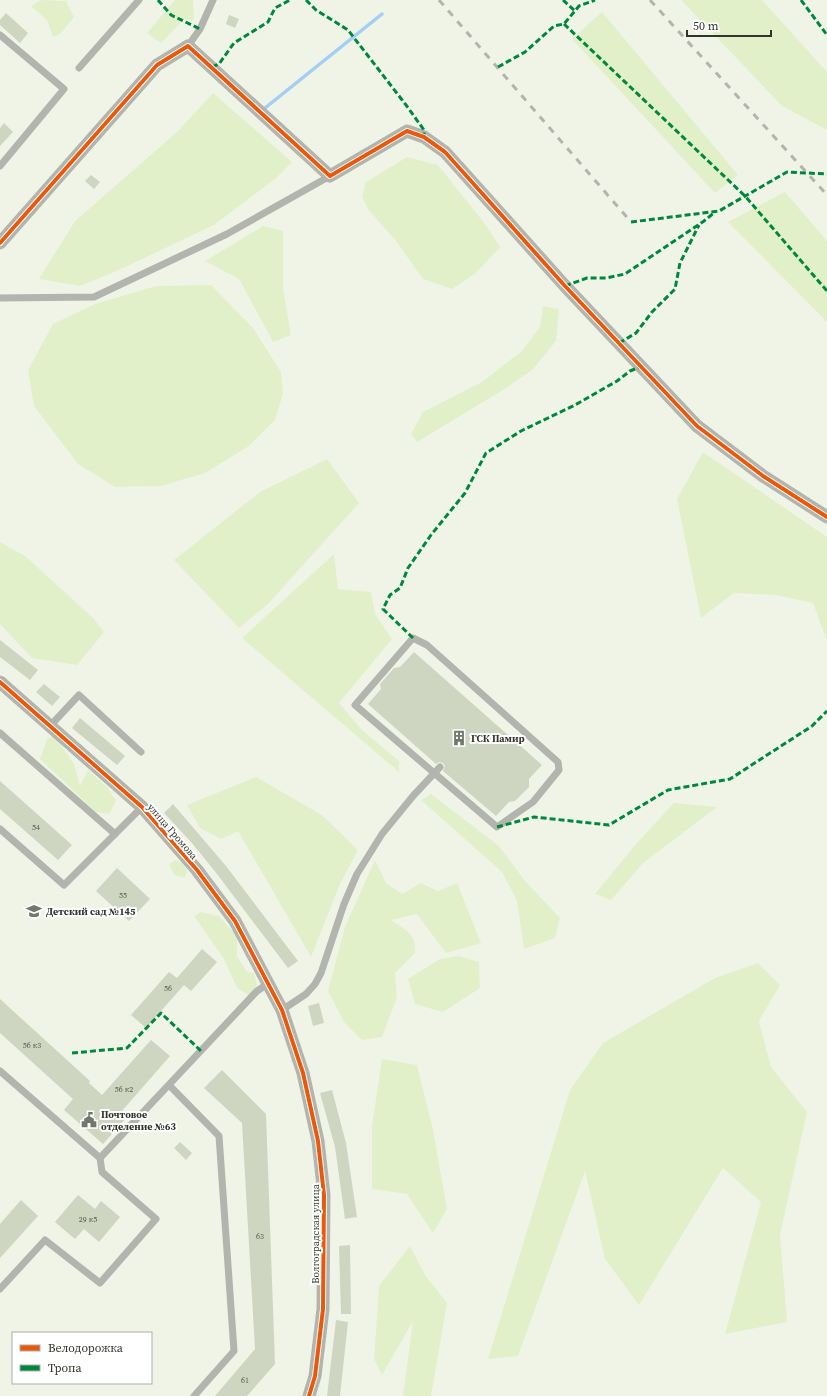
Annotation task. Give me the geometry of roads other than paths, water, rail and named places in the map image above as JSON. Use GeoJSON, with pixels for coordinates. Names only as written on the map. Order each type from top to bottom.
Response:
{"type":"FeatureCollection","features":[{"type":"Feature","properties":{"kind":"street"},"geometry":{"type":"LineString","coordinates":[[0,243],[156,65],[188,46],[330,176],[407,131],[424,136],[445,152],[565,286],[697,426],[764,476],[827,517]]}},
{"type":"Feature","properties":{"kind":"street","name":"улица Громова"},"geometry":{"type":"LineString","coordinates":[[0,682],[142,807],[197,870],[235,921],[269,983]]}},
{"type":"Feature","properties":{"kind":"street","name":"Волгоградская улица"},"geometry":{"type":"LineString","coordinates":[[269,983],[282,1010],[303,1073],[318,1141],[324,1195],[323,1309],[315,1376],[309,1396]]}},
{"type":"Feature","properties":{"kind":"lane"},"geometry":{"type":"LineString","coordinates":[[79,68],[139,0]]}},
{"type":"Feature","properties":{"kind":"lane"},"geometry":{"type":"LineString","coordinates":[[188,46],[200,29],[213,0]]}},
{"type":"Feature","properties":{"kind":"lane"},"geometry":{"type":"LineString","coordinates":[[0,35],[64,88],[0,166]]}},
{"type":"Feature","properties":{"kind":"lane"},"geometry":{"type":"LineString","coordinates":[[0,298],[94,297],[227,234],[330,176]]}},
{"type":"Feature","properties":{"kind":"lane"},"geometry":{"type":"LineString","coordinates":[[413,638],[427,645],[558,762],[559,770],[533,802],[498,827],[437,770],[355,705],[413,638]]}},
{"type":"Feature","properties":{"kind":"lane"},"geometry":{"type":"LineString","coordinates":[[50,726],[79,696],[141,752]]}},
{"type":"Feature","properties":{"kind":"lane"},"geometry":{"type":"LineString","coordinates":[[0,733],[115,834]]}},
{"type":"Feature","properties":{"kind":"lane"},"geometry":{"type":"LineString","coordinates":[[282,1010],[306,994],[322,974],[344,904],[357,874],[382,834],[406,804],[437,770]]}},
{"type":"Feature","properties":{"kind":"lane"},"geometry":{"type":"LineString","coordinates":[[0,829],[64,885],[142,807]]}},
{"type":"Feature","properties":{"kind":"lane"},"geometry":{"type":"LineString","coordinates":[[100,1158],[257,991],[269,983]]}},
{"type":"Feature","properties":{"kind":"lane"},"geometry":{"type":"LineString","coordinates":[[0,1071],[100,1158],[102,1172],[156,1219],[100,1283],[45,1240],[0,1289]]}},
{"type":"Feature","properties":{"kind":"lane"},"geometry":{"type":"LineString","coordinates":[[169,1085],[219,1136],[234,1351],[194,1396]]}},
{"type":"Feature","properties":{"kind":"waterway"},"geometry":{"type":"LineString","coordinates":[[265,108],[382,14]]}},
{"type":"Feature","properties":{"kind":"railway"},"geometry":{"type":"LineString","coordinates":[[439,0],[631,222]]}},
{"type":"Feature","properties":{"kind":"railway"},"geometry":{"type":"LineString","coordinates":[[650,0],[827,195]]}},
{"type":"Feature","properties":{"kind":"place","name":"ГСК Памир"},"geometry":{"type":"Point","coordinates":[459,738]}},
{"type":"Feature","properties":{"kind":"place","name":"Детский сад №145"},"geometry":{"type":"Point","coordinates":[34,911]}},
{"type":"Feature","properties":{"kind":"place","name":"Почтовое отделение №63"},"geometry":{"type":"Point","coordinates":[89,1120]}}]}
